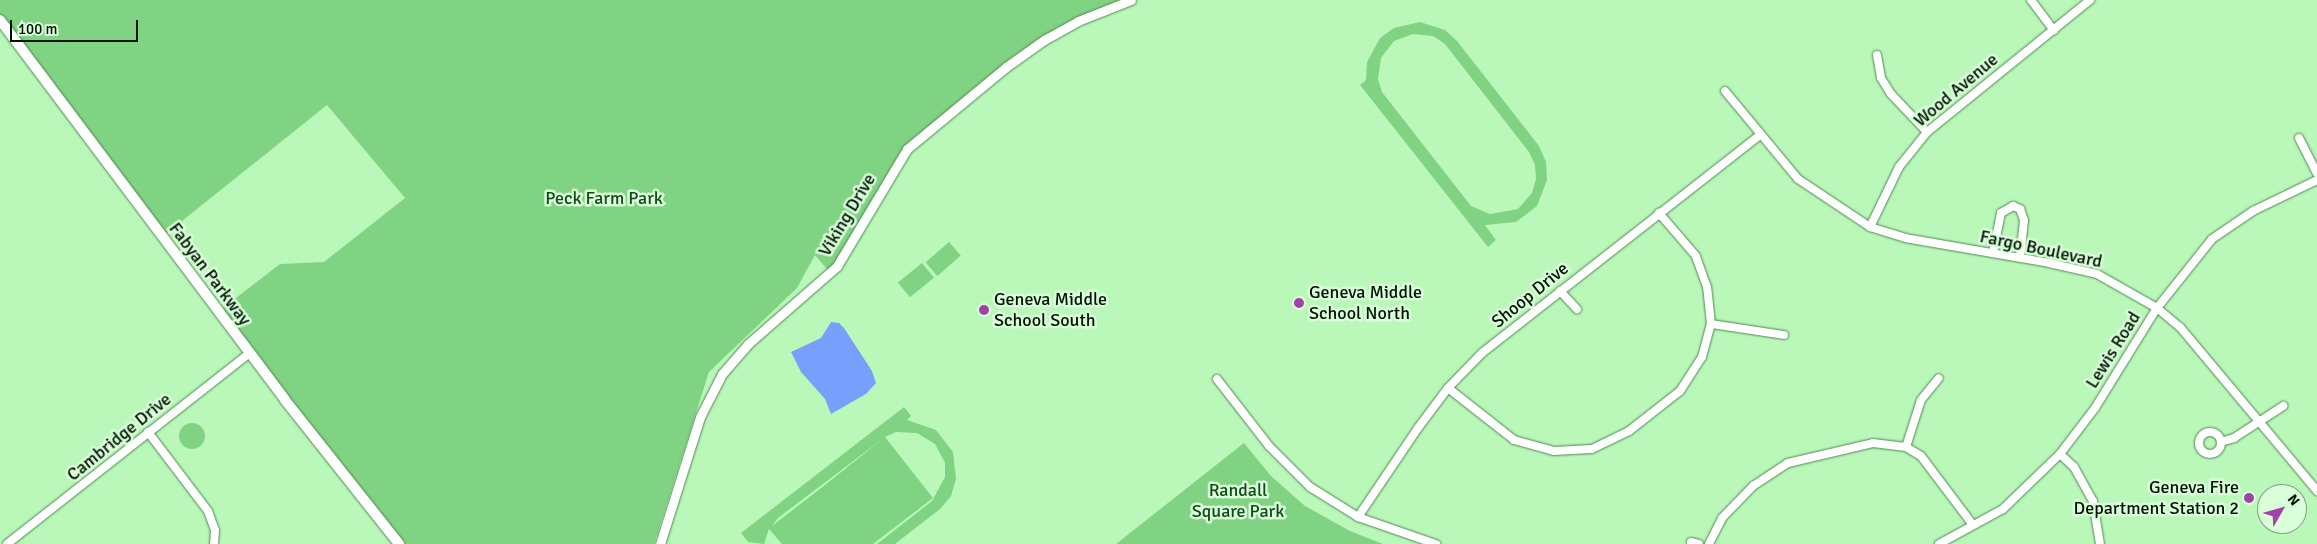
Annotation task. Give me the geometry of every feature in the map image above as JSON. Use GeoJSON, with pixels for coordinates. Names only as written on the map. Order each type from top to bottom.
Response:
{"type":"FeatureCollection","features":[{"type":"Feature","properties":{"kind":"main road","name":"Fabyan Parkway"},"geometry":{"type":"LineString","coordinates":[[0,20],[250,353],[399,544]]}},
{"type":"Feature","properties":{"kind":"street","name":"Viking Drive"},"geometry":{"type":"LineString","coordinates":[[660,544],[700,416],[722,374],[748,344],[837,266],[907,149],[1006,67],[1044,40],[1078,21],[1131,0]]}},
{"type":"Feature","properties":{"kind":"street"},"geometry":{"type":"LineString","coordinates":[[2031,0],[2054,30]]}},
{"type":"Feature","properties":{"kind":"street","name":"Wood Avenue"},"geometry":{"type":"LineString","coordinates":[[1870,227],[1899,167],[1927,132],[2090,0]]}},
{"type":"Feature","properties":{"kind":"street"},"geometry":{"type":"LineString","coordinates":[[1878,55],[1881,78],[1927,132]]}},
{"type":"Feature","properties":{"kind":"street","name":"Fargo Boulevard"},"geometry":{"type":"LineString","coordinates":[[1725,91],[1798,179],[1870,227],[1905,238],[1994,253],[2097,274],[2157,308],[2180,327],[2317,491]]}},
{"type":"Feature","properties":{"kind":"street","name":"Shoop Drive"},"geometry":{"type":"LineString","coordinates":[[1358,518],[1448,388],[1482,353],[1760,135]]}},
{"type":"Feature","properties":{"kind":"street"},"geometry":{"type":"LineString","coordinates":[[2299,138],[2317,173]]}},
{"type":"Feature","properties":{"kind":"street","name":"Lewis Road"},"geometry":{"type":"LineString","coordinates":[[1939,544],[2003,509],[2060,454],[2095,408],[2157,308],[2212,239],[2253,211],[2317,180]]}},
{"type":"Feature","properties":{"kind":"street"},"geometry":{"type":"LineString","coordinates":[[1994,253],[2001,213],[2012,206],[2020,209],[2024,220],[2020,258]]}},
{"type":"Feature","properties":{"kind":"street"},"geometry":{"type":"LineString","coordinates":[[1448,388],[1514,440],[1554,451],[1592,449],[1629,431],[1680,391],[1702,357],[1711,324],[1707,287],[1696,256],[1659,213]]}},
{"type":"Feature","properties":{"kind":"street"},"geometry":{"type":"LineString","coordinates":[[1560,290],[1576,309]]}},
{"type":"Feature","properties":{"kind":"street"},"geometry":{"type":"LineString","coordinates":[[1711,324],[1784,335]]}},
{"type":"Feature","properties":{"kind":"street","name":"Cambridge Drive"},"geometry":{"type":"LineString","coordinates":[[7,544],[250,353]]}},
{"type":"Feature","properties":{"kind":"street"},"geometry":{"type":"LineString","coordinates":[[1906,447],[1921,400],[1939,378]]}},
{"type":"Feature","properties":{"kind":"street"},"geometry":{"type":"LineString","coordinates":[[1217,379],[1286,466],[1310,487],[1358,518],[1436,544]]}},
{"type":"Feature","properties":{"kind":"street"},"geometry":{"type":"LineString","coordinates":[[2221,442],[2234,438],[2257,421],[2283,406]]}},
{"type":"Feature","properties":{"kind":"street"},"geometry":{"type":"LineString","coordinates":[[148,432],[208,511],[215,530],[214,544]]}},
{"type":"Feature","properties":{"kind":"street"},"geometry":{"type":"LineString","coordinates":[[1709,544],[1728,511],[1753,486],[1788,464],[1873,443],[1906,447],[1921,456],[1936,472],[1973,525]]}},
{"type":"Feature","properties":{"kind":"street"},"geometry":{"type":"LineString","coordinates":[[2060,454],[2074,467],[2093,501],[2100,544]]}},
{"type":"Feature","properties":{"kind":"green space","name":"Peck Farm Park"},"geometry":{"type":"Polygon","coordinates":[[[0,0],[1131,0],[1044,40],[907,149],[830,273],[815,255],[797,288],[709,372],[654,544],[401,544],[219,311],[280,264],[324,262],[405,198],[327,105],[162,237],[0,20],[0,0]]]}},
{"type":"Feature","properties":{"kind":"green space"},"geometry":{"type":"Polygon","coordinates":[[[1420,22],[1445,30],[1457,41],[1539,146],[1546,162],[1547,180],[1537,206],[1516,222],[1485,225],[1496,240],[1488,247],[1360,85],[1366,80],[1367,62],[1380,38],[1394,28],[1420,22]],[[1413,34],[1394,41],[1381,58],[1378,79],[1382,92],[1471,206],[1490,214],[1518,209],[1532,193],[1536,179],[1535,165],[1529,152],[1445,44],[1433,36],[1413,34]]]}},
{"type":"Feature","properties":{"kind":"green space"},"geometry":{"type":"Polygon","coordinates":[[[949,242],[961,256],[937,276],[926,262],[949,242]]]}},
{"type":"Feature","properties":{"kind":"green space"},"geometry":{"type":"Polygon","coordinates":[[[922,263],[934,278],[910,297],[898,283],[922,263]]]}},
{"type":"Feature","properties":{"kind":"green space"},"geometry":{"type":"Polygon","coordinates":[[[904,407],[911,416],[907,420],[936,430],[953,452],[956,479],[951,496],[940,509],[895,544],[877,544],[932,501],[945,477],[945,463],[935,444],[917,433],[896,432],[885,437],[933,498],[873,544],[782,544],[769,529],[764,544],[748,542],[741,533],[904,407]],[[885,437],[778,518],[772,526],[885,437]]]}},
{"type":"Feature","properties":{"kind":"green space"},"geometry":{"type":"Polygon","coordinates":[[[192,423],[201,427],[205,436],[201,445],[192,449],[183,445],[179,436],[183,427],[192,423]]]}},
{"type":"Feature","properties":{"kind":"green space","name":"Randall Square Park"},"geometry":{"type":"Polygon","coordinates":[[[1244,443],[1271,476],[1305,506],[1350,531],[1383,544],[1116,544],[1244,443]]]}},
{"type":"Feature","properties":{"kind":"water"},"geometry":{"type":"Polygon","coordinates":[[[831,322],[839,323],[844,328],[872,371],[876,383],[866,394],[831,414],[825,399],[801,372],[791,352],[821,338],[831,322]]]}},
{"type":"Feature","properties":{"kind":"place","name":"Geneva Middle School North"},"geometry":{"type":"Point","coordinates":[1299,303]}},
{"type":"Feature","properties":{"kind":"place","name":"Geneva Middle School South"},"geometry":{"type":"Point","coordinates":[984,310]}},
{"type":"Feature","properties":{"kind":"place","name":"Geneva Fire Department Station 2"},"geometry":{"type":"Point","coordinates":[2249,498]}}]}
